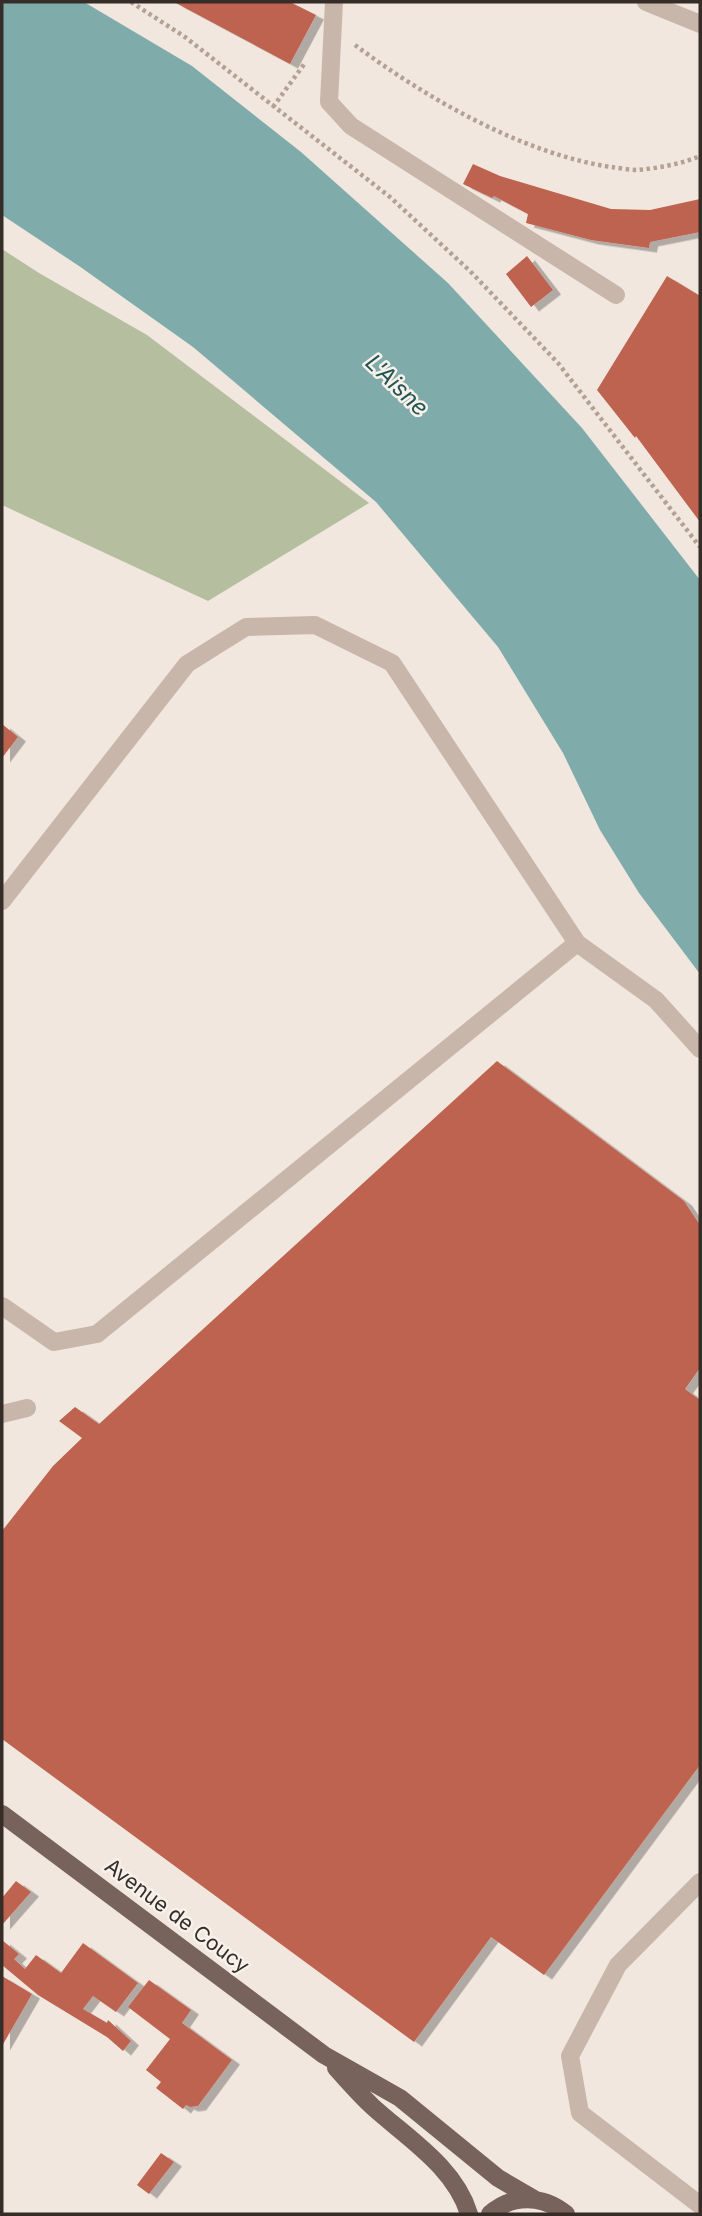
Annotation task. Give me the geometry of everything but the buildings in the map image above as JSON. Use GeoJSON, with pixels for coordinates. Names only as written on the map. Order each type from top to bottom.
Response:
{"type":"FeatureCollection","features":[{"type":"Feature","properties":{"kind":"main road","name":"Avenue de Coucy"},"geometry":{"type":"LineString","coordinates":[[2,1814],[324,2055],[400,2098],[499,2178],[534,2199],[550,2203],[566,2214]]}},
{"type":"Feature","properties":{"kind":"main road","name":"Avenue de Coucy"},"geometry":{"type":"LineString","coordinates":[[324,2055],[371,2106],[433,2159],[454,2185],[469,2214]]}},
{"type":"Feature","properties":{"kind":"main road"},"geometry":{"type":"LineString","coordinates":[[490,2214],[498,2207],[515,2200],[534,2199]]}},
{"type":"Feature","properties":{"kind":"street"},"geometry":{"type":"LineString","coordinates":[[334,2],[329,102],[351,126],[616,295]]}},
{"type":"Feature","properties":{"kind":"street"},"geometry":{"type":"LineString","coordinates":[[646,2],[700,24]]}},
{"type":"Feature","properties":{"kind":"street"},"geometry":{"type":"LineString","coordinates":[[2,901],[187,664],[246,627],[315,625],[392,663],[577,943],[656,1000],[700,1049]]}},
{"type":"Feature","properties":{"kind":"street"},"geometry":{"type":"LineString","coordinates":[[2,1306],[54,1342],[97,1334],[577,943]]}},
{"type":"Feature","properties":{"kind":"street"},"geometry":{"type":"LineString","coordinates":[[2,1413],[27,1408]]}},
{"type":"Feature","properties":{"kind":"street"},"geometry":{"type":"LineString","coordinates":[[700,1882],[618,1965],[570,2056],[580,2113],[700,2205]]}},
{"type":"Feature","properties":{"kind":"path"},"geometry":{"type":"LineString","coordinates":[[131,2],[186,37],[390,197],[470,271],[550,354],[616,435],[700,547]]}},
{"type":"Feature","properties":{"kind":"path"},"geometry":{"type":"LineString","coordinates":[[273,107],[331,27],[402,79],[462,113],[528,144],[584,163],[635,170],[684,163],[700,156]]}},
{"type":"Feature","properties":{"kind":"green space"},"geometry":{"type":"Polygon","coordinates":[[[2,249],[147,335],[369,503],[208,601],[2,505],[2,249]]]}},
{"type":"Feature","properties":{"kind":"water","name":"L'Aisne"},"geometry":{"type":"Polygon","coordinates":[[[2,2],[84,2],[192,66],[301,152],[448,283],[582,428],[700,580],[700,974],[639,893],[600,830],[563,753],[498,647],[376,502],[193,347],[2,215],[2,2]]]}}]}
